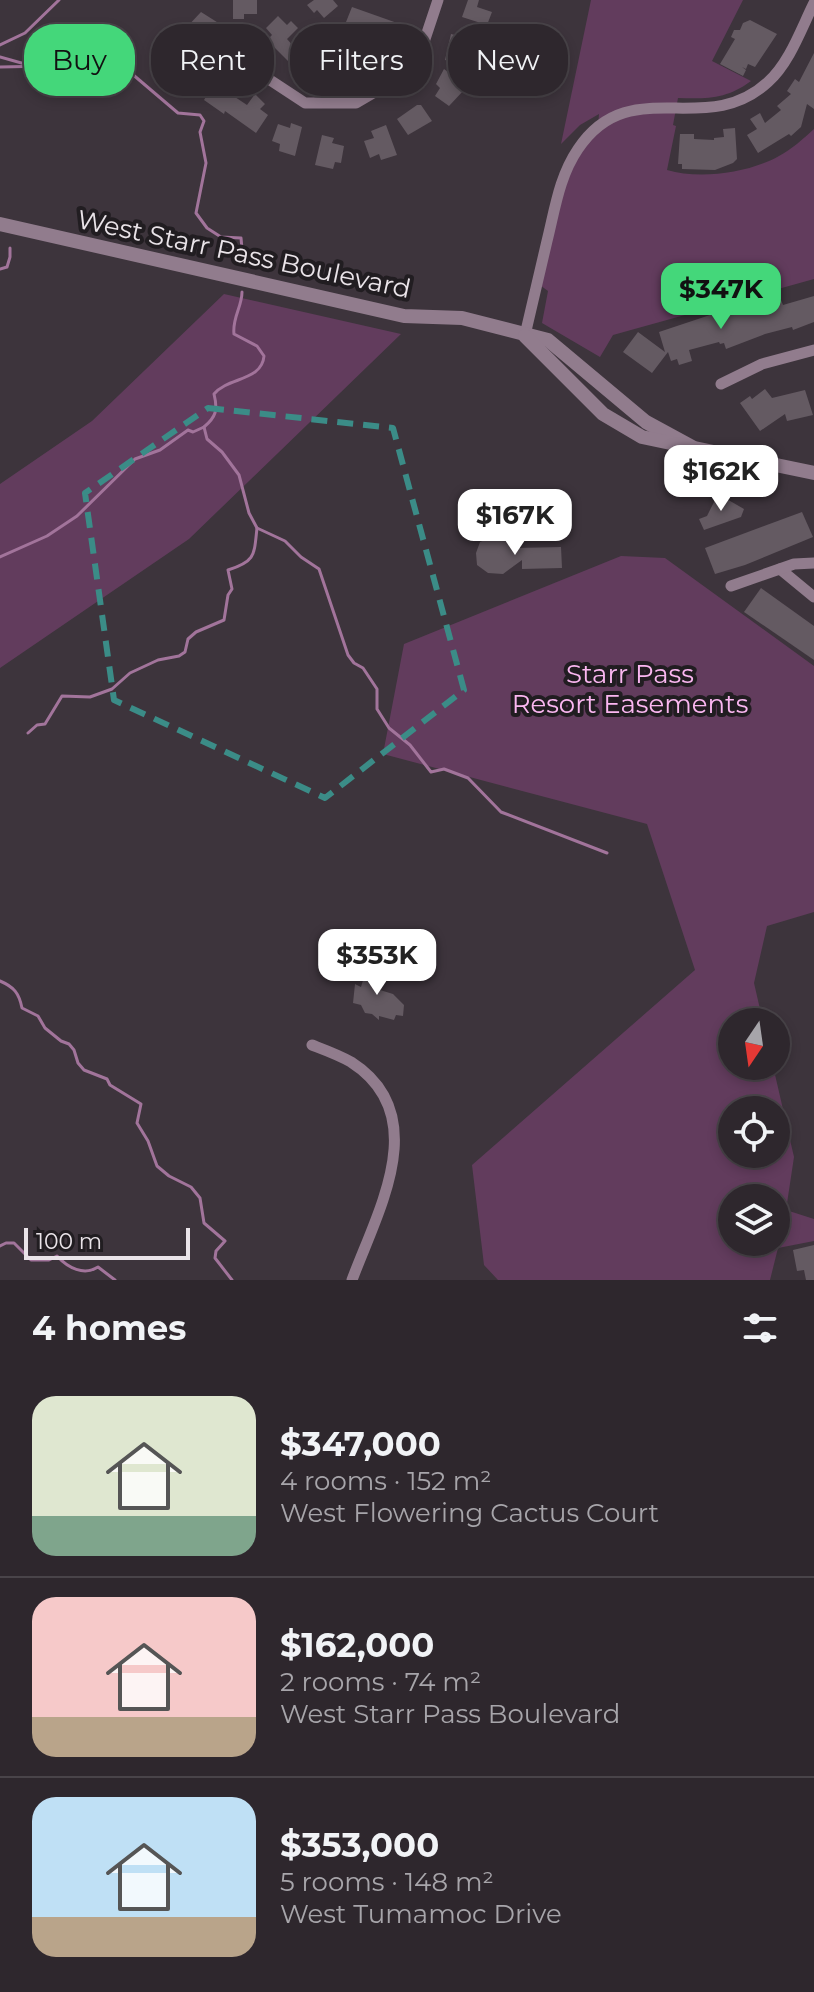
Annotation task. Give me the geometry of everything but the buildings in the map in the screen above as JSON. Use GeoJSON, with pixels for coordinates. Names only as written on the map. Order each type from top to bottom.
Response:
{"type":"FeatureCollection","features":[{"type":"Feature","properties":{"kind":"street"},"geometry":{"type":"LineString","coordinates":[[274,83],[305,103],[356,103],[397,79],[423,45],[438,2],[424,0]]}},
{"type":"Feature","properties":{"kind":"street"},"geometry":{"type":"LineString","coordinates":[[525,335],[561,180],[578,149],[595,130],[615,116],[638,108],[714,109],[750,96],[770,81],[785,61],[810,20],[814,3]]}},
{"type":"Feature","properties":{"kind":"street","name":"West Starr Pass Boulevard"},"geometry":{"type":"LineString","coordinates":[[0,224],[404,316],[462,318],[548,340],[646,422],[692,447]]}},
{"type":"Feature","properties":{"kind":"street","name":"West Starr Pass Boulevard"},"geometry":{"type":"LineString","coordinates":[[525,335],[603,414],[642,437],[814,473]]}},
{"type":"Feature","properties":{"kind":"street"},"geometry":{"type":"LineString","coordinates":[[721,384],[762,364],[814,350]]}},
{"type":"Feature","properties":{"kind":"street"},"geometry":{"type":"LineString","coordinates":[[731,586],[794,564],[814,563]]}},
{"type":"Feature","properties":{"kind":"street"},"geometry":{"type":"LineString","coordinates":[[780,569],[814,597]]}},
{"type":"Feature","properties":{"kind":"street"},"geometry":{"type":"LineString","coordinates":[[312,1045],[338,1055],[364,1073],[389,1109],[396,1136],[394,1165],[352,1280]]}},
{"type":"Feature","properties":{"kind":"highlighted area"},"geometry":{"type":"Polygon","coordinates":[[[208,408],[393,428],[464,690],[325,798],[114,700],[85,493],[208,408]]]}},
{"type":"Feature","properties":{"kind":"green space"},"geometry":{"type":"Polygon","coordinates":[[[591,0],[743,0],[712,61],[751,81],[716,97],[678,98],[667,170],[694,174],[739,171],[784,153],[814,129],[814,279],[613,335],[600,357],[542,323],[548,291],[537,283],[561,183],[598,127],[599,114],[580,125],[561,144],[591,0]]]}},
{"type":"Feature","properties":{"kind":"green space"},"geometry":{"type":"Polygon","coordinates":[[[224,294],[401,334],[189,539],[0,668],[0,484],[92,421],[224,294]]]}},
{"type":"Feature","properties":{"kind":"green space","name":"Starr Pass Resort Easements"},"geometry":{"type":"Polygon","coordinates":[[[621,556],[665,558],[814,666],[814,912],[767,926],[754,983],[760,1008],[718,1008],[718,1080],[776,1080],[780,1096],[718,1096],[718,1168],[790,1168],[790,1140],[794,1157],[790,1184],[718,1184],[718,1256],[776,1256],[770,1280],[498,1280],[484,1265],[472,1165],[695,970],[647,824],[383,754],[404,644],[621,556]]]}},
{"type":"Feature","properties":{"kind":"green space","name":"Starr Pass Resort Easements"},"geometry":{"type":"Polygon","coordinates":[[[790,1211],[814,1219],[814,1241],[790,1246],[790,1211]]]}},
{"type":"Feature","properties":{"kind":"waterway"},"geometry":{"type":"LineString","coordinates":[[0,45],[25,33],[59,0]]}},
{"type":"Feature","properties":{"kind":"waterway"},"geometry":{"type":"LineString","coordinates":[[0,57],[24,64]]}},
{"type":"Feature","properties":{"kind":"waterway"},"geometry":{"type":"LineString","coordinates":[[0,67],[99,65],[131,73],[178,113],[200,115],[204,121],[200,132],[206,163],[196,213],[207,228],[221,237],[241,238],[243,260]]}},
{"type":"Feature","properties":{"kind":"waterway"},"geometry":{"type":"LineString","coordinates":[[0,269],[7,267],[10,248]]}},
{"type":"Feature","properties":{"kind":"waterway"},"geometry":{"type":"LineString","coordinates":[[242,292],[234,334],[257,346],[264,356],[262,364],[251,375],[227,384],[214,394],[215,413],[204,427],[207,439],[222,452],[239,475],[249,513],[257,528],[285,541],[319,569],[348,655],[363,668],[377,689],[377,709],[389,728],[410,745],[431,772],[444,769],[468,778],[501,812],[607,853]]}},
{"type":"Feature","properties":{"kind":"waterway"},"geometry":{"type":"LineString","coordinates":[[0,557],[47,536],[77,516],[135,459],[160,450],[188,430],[193,432],[204,427]]}},
{"type":"Feature","properties":{"kind":"waterway"},"geometry":{"type":"LineString","coordinates":[[28,733],[37,725],[45,724],[62,696],[90,697],[112,689],[130,673],[158,660],[179,656],[185,652],[188,639],[196,632],[224,620],[232,589],[228,570],[252,556],[257,528]]}},
{"type":"Feature","properties":{"kind":"waterway"},"geometry":{"type":"LineString","coordinates":[[0,981],[15,991],[22,1008],[38,1016],[45,1028],[69,1044],[84,1070],[107,1079],[110,1085],[141,1104],[137,1123],[157,1166],[191,1187],[200,1198],[204,1223],[225,1241],[216,1251],[215,1258],[232,1280]]}},
{"type":"Feature","properties":{"kind":"waterway"},"geometry":{"type":"LineString","coordinates":[[0,1246],[14,1243],[31,1260],[49,1260],[57,1256],[76,1269],[87,1271],[98,1267],[115,1280]]}}]}
